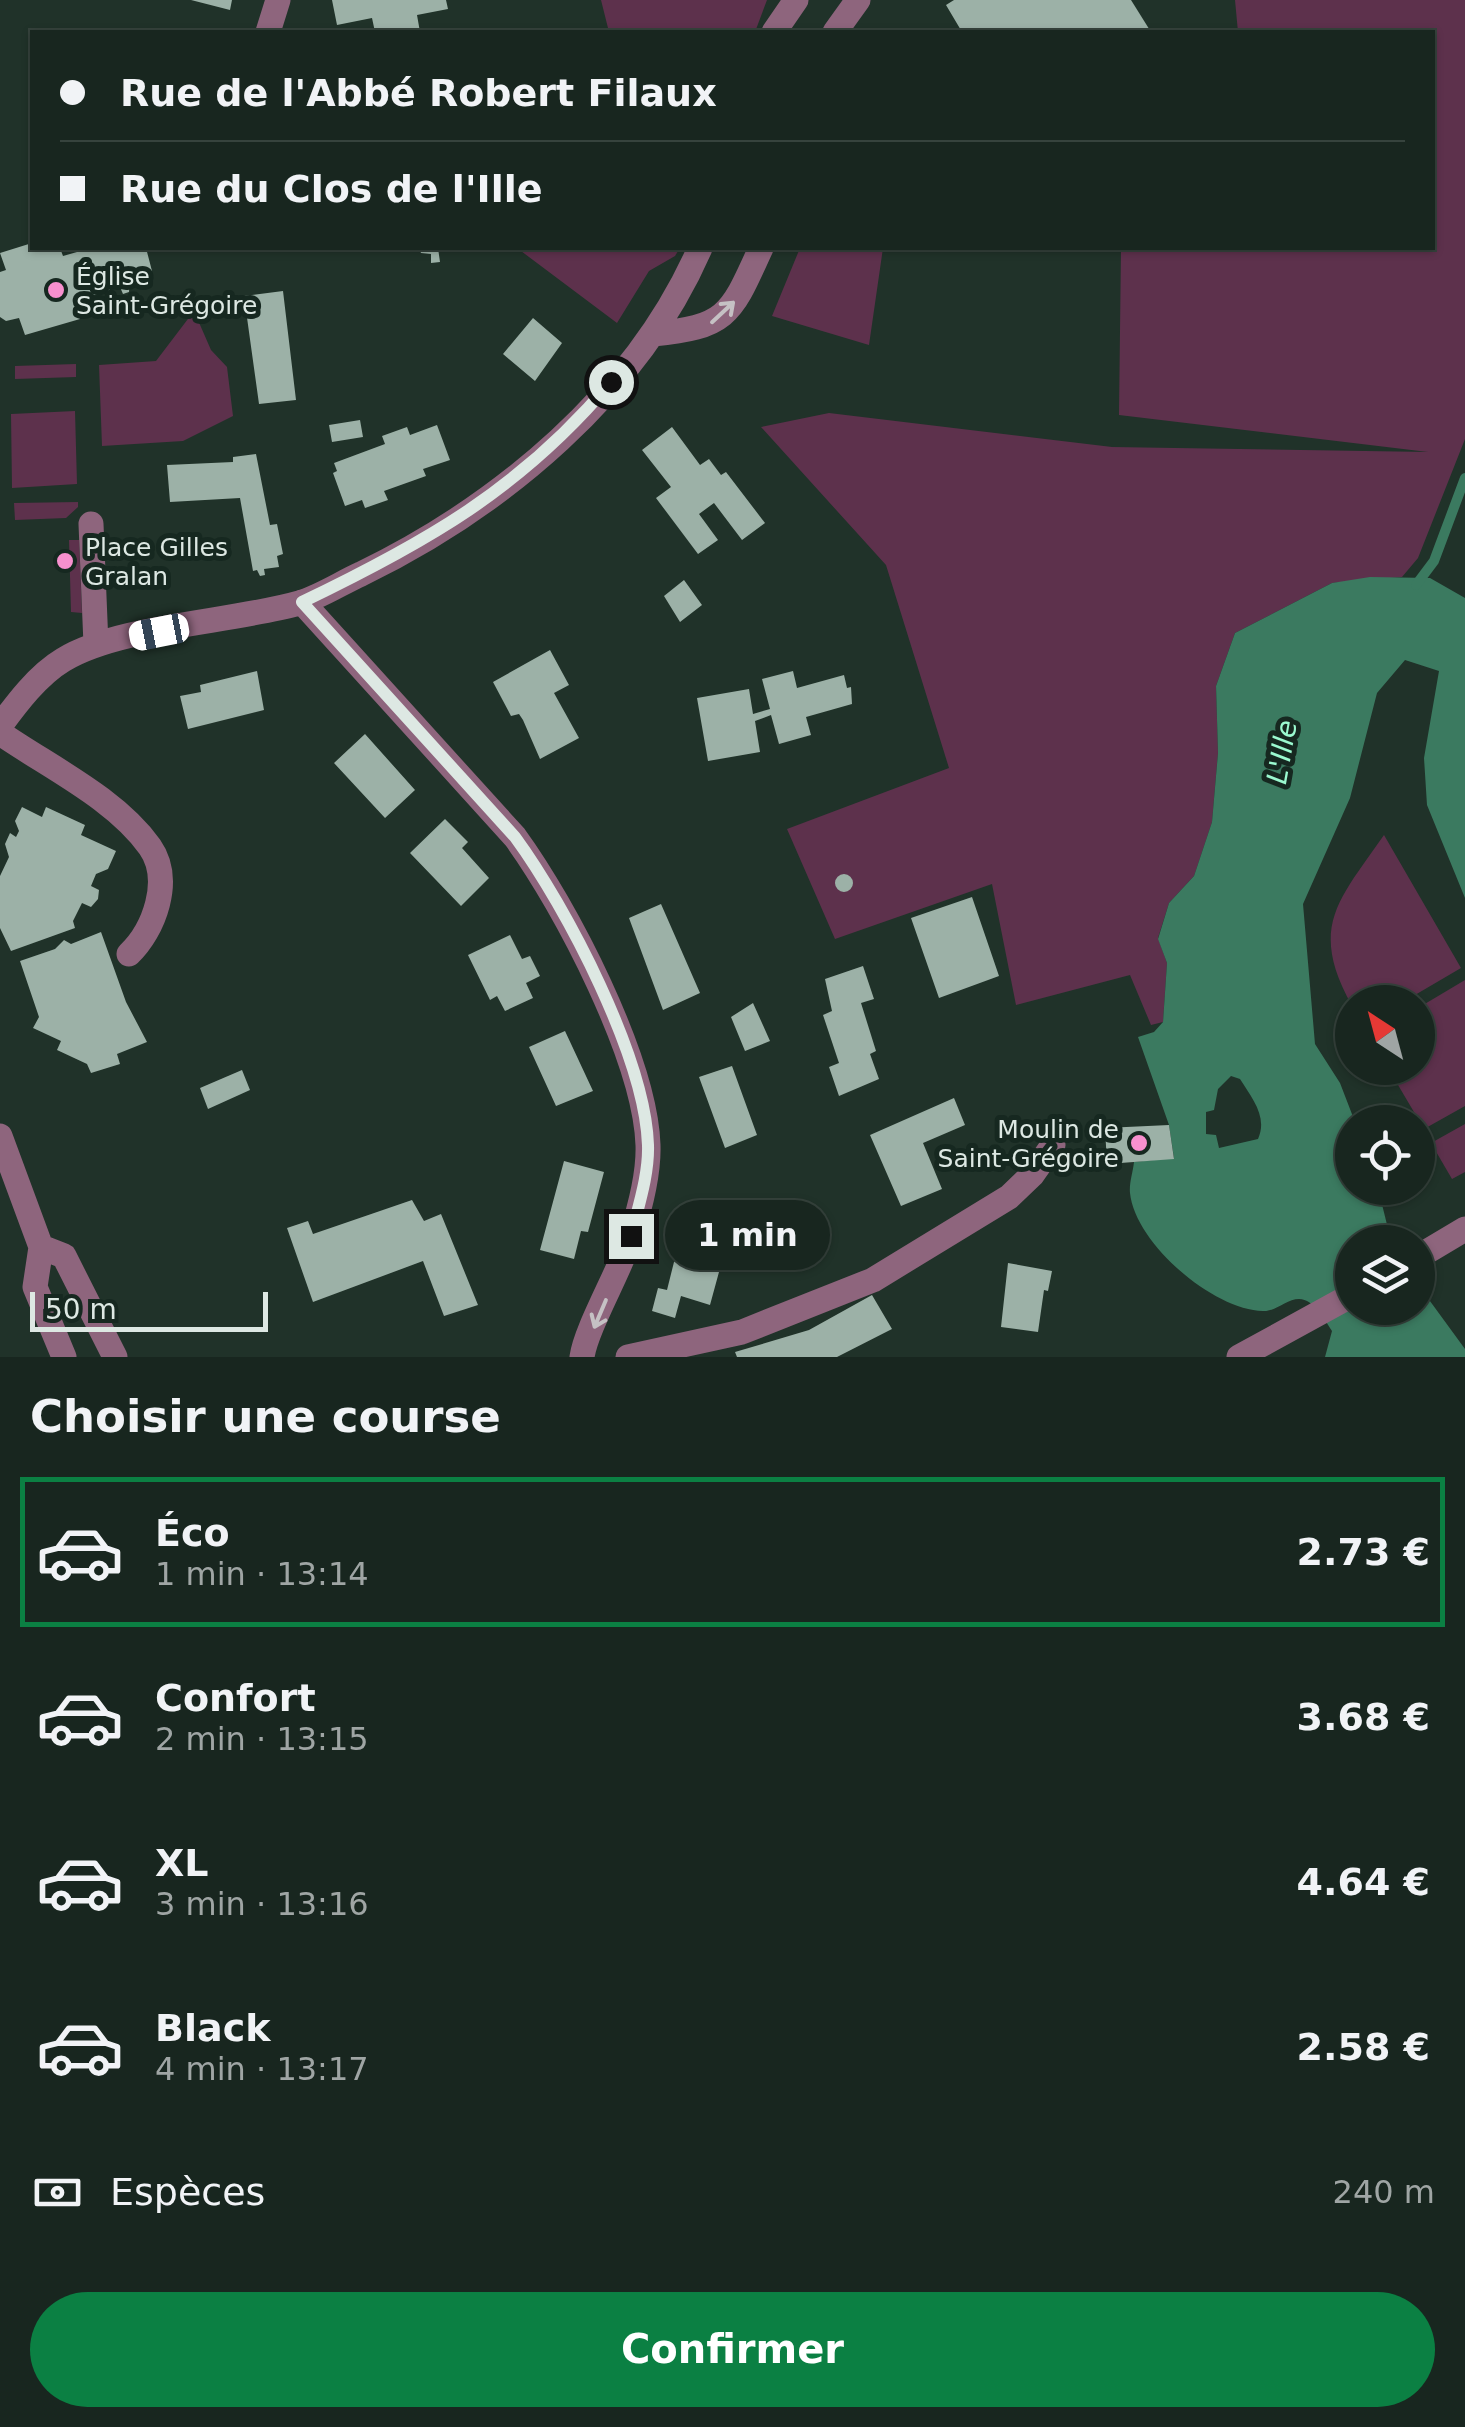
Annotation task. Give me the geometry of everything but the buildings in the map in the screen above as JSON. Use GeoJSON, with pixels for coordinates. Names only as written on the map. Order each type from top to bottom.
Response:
{"type":"FeatureCollection","features":[{"type":"Feature","properties":{"kind":"street"},"geometry":{"type":"LineString","coordinates":[[269,30],[278,0]]}},
{"type":"Feature","properties":{"kind":"street"},"geometry":{"type":"LineString","coordinates":[[775,30],[796,0]]}},
{"type":"Feature","properties":{"kind":"street"},"geometry":{"type":"LineString","coordinates":[[836,30],[858,0]]}},
{"type":"Feature","properties":{"kind":"street"},"geometry":{"type":"LineString","coordinates":[[0,726],[40,679],[62,660],[96,644],[302,602],[407,551],[466,516],[521,473],[590,407],[652,334],[699,250]]}},
{"type":"Feature","properties":{"kind":"street"},"geometry":{"type":"LineString","coordinates":[[652,334],[692,330],[728,314],[759,250]]}},
{"type":"Feature","properties":{"kind":"street"},"geometry":{"type":"LineString","coordinates":[[92,524],[96,644]]}},
{"type":"Feature","properties":{"kind":"street"},"geometry":{"type":"LineString","coordinates":[[302,602],[515,837],[546,879],[636,1080],[648,1149],[642,1190],[631,1236],[582,1357]]}},
{"type":"Feature","properties":{"kind":"street"},"geometry":{"type":"LineString","coordinates":[[0,734],[89,793],[153,850],[159,887],[156,914],[144,940],[129,954]]}},
{"type":"Feature","properties":{"kind":"street"},"geometry":{"type":"LineString","coordinates":[[0,1136],[41,1247],[35,1287],[64,1357]]}},
{"type":"Feature","properties":{"kind":"street"},"geometry":{"type":"LineString","coordinates":[[640,1355],[742,1332],[874,1280],[1009,1196],[1032,1176],[1053,1144]]}},
{"type":"Feature","properties":{"kind":"street"},"geometry":{"type":"LineString","coordinates":[[1435,1246],[1465,1229]]}},
{"type":"Feature","properties":{"kind":"street"},"geometry":{"type":"LineString","coordinates":[[41,1247],[64,1256],[115,1357]]}},
{"type":"Feature","properties":{"kind":"street"},"geometry":{"type":"LineString","coordinates":[[1240,1357],[1335,1305]]}},
{"type":"Feature","properties":{"kind":"shaded area"},"geometry":{"type":"Polygon","coordinates":[[[601,0],[767,0],[756,30],[608,30],[601,0]]]}},
{"type":"Feature","properties":{"kind":"shaded area"},"geometry":{"type":"Polygon","coordinates":[[[1235,0],[1465,0],[1465,439],[1418,558],[1402,577],[1332,583],[1235,633],[1216,686],[1218,753],[1212,822],[1194,876],[1169,903],[1158,938],[1167,963],[1163,1022],[1151,1025],[1130,975],[1016,1005],[992,884],[835,939],[787,829],[949,768],[886,565],[761,427],[829,413],[1112,447],[1428,452],[1119,415],[1121,250],[1435,250],[1435,30],[1238,30],[1235,0]]]}},
{"type":"Feature","properties":{"kind":"shaded area"},"geometry":{"type":"Polygon","coordinates":[[[520,250],[679,250],[649,271],[617,323],[520,250]]]}},
{"type":"Feature","properties":{"kind":"shaded area"},"geometry":{"type":"Polygon","coordinates":[[[799,250],[883,250],[869,345],[772,316],[799,250]]]}},
{"type":"Feature","properties":{"kind":"shaded area"},"geometry":{"type":"Polygon","coordinates":[[[194,311],[211,350],[227,367],[233,416],[183,441],[102,446],[99,365],[156,361],[194,311]]]}},
{"type":"Feature","properties":{"kind":"shaded area"},"geometry":{"type":"Polygon","coordinates":[[[76,364],[76,377],[15,379],[15,366],[76,364]]]}},
{"type":"Feature","properties":{"kind":"shaded area"},"geometry":{"type":"Polygon","coordinates":[[[75,411],[77,484],[12,488],[11,414],[75,411]]]}},
{"type":"Feature","properties":{"kind":"shaded area"},"geometry":{"type":"Polygon","coordinates":[[[78,502],[66,518],[15,520],[14,503],[78,502]]]}},
{"type":"Feature","properties":{"kind":"shaded area"},"geometry":{"type":"Polygon","coordinates":[[[69,540],[79,540],[82,613],[71,612],[69,540]]]}},
{"type":"Feature","properties":{"kind":"shaded area"},"geometry":{"type":"Polygon","coordinates":[[[1384,835],[1461,968],[1432,985],[1342,985],[1332,955],[1331,934],[1342,897],[1384,835]]]}},
{"type":"Feature","properties":{"kind":"shaded area"},"geometry":{"type":"Polygon","coordinates":[[[1465,980],[1465,1106],[1435,1123],[1435,1105],[1410,1105],[1398,1085],[1435,1085],[1435,998],[1465,980]]]}},
{"type":"Feature","properties":{"kind":"shaded area"},"geometry":{"type":"Polygon","coordinates":[[[1465,1124],[1465,1172],[1452,1179],[1435,1150],[1435,1141],[1465,1124]]]}},
{"type":"Feature","properties":{"kind":"water","name":"L'Ille"},"geometry":{"type":"Polygon","coordinates":[[[1370,577],[1430,578],[1465,598],[1465,898],[1427,805],[1424,758],[1439,671],[1405,660],[1377,693],[1350,798],[1303,904],[1315,1044],[1348,1105],[1335,1105],[1335,1205],[1382,1205],[1387,1225],[1335,1225],[1335,1325],[1435,1325],[1435,1308],[1465,1349],[1465,1357],[1325,1357],[1332,1331],[1314,1306],[1299,1299],[1263,1311],[1222,1299],[1200,1286],[1161,1252],[1135,1212],[1130,1193],[1134,1162],[1174,1158],[1169,1125],[1138,1037],[1154,1032],[1163,1022],[1167,963],[1158,939],[1169,903],[1194,876],[1212,822],[1218,753],[1216,686],[1235,633],[1332,583],[1370,577]],[[1231,1076],[1218,1089],[1214,1110],[1206,1112],[1206,1134],[1216,1135],[1219,1148],[1258,1139],[1261,1123],[1240,1079],[1231,1076]]]}},
{"type":"Feature","properties":{"kind":"waterway"},"geometry":{"type":"LineString","coordinates":[[1416,585],[1434,561],[1465,478]]}},
{"type":"Feature","properties":{"kind":"place","name":"Église Saint-Grégoire"},"geometry":{"type":"Point","coordinates":[56,290]}},
{"type":"Feature","properties":{"kind":"place","name":"Place Gilles Gralan"},"geometry":{"type":"Point","coordinates":[65,561]}},
{"type":"Feature","properties":{"kind":"place","name":"Moulin de Saint-Grégoire"},"geometry":{"type":"Point","coordinates":[1139,1143]}},
{"type":"Feature","properties":{"kind":"route"},"geometry":{"type":"LineString","coordinates":[[611,382],[521,473],[466,516],[407,551],[302,602],[515,837],[546,879],[636,1080],[645,1116],[648,1149],[631,1236]]}}]}
